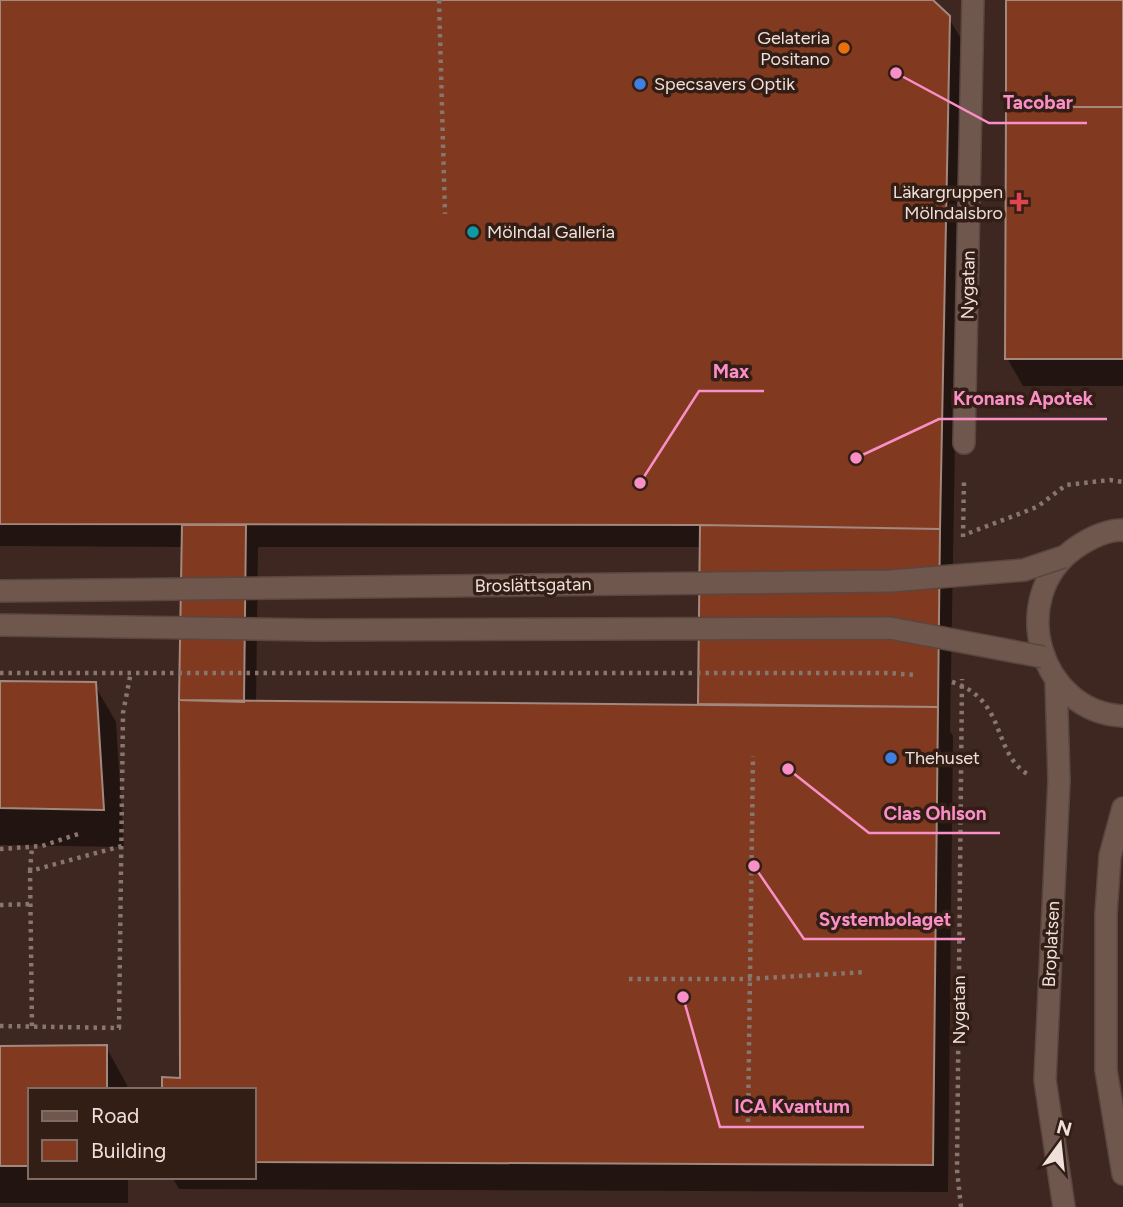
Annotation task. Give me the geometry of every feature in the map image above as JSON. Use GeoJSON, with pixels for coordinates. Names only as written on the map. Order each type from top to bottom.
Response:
{"type":"FeatureCollection","features":[{"type":"Feature","properties":{"kind":"street","name":"Nygatan"},"geometry":{"type":"LineString","coordinates":[[964,443],[973,0]]}},
{"type":"Feature","properties":{"kind":"street"},"geometry":{"type":"LineString","coordinates":[[1123,530],[1087,539],[1063,557],[1048,579],[1038,605],[1037,631],[1043,657],[1056,680],[1073,696],[1092,708],[1123,716]]}},
{"type":"Feature","properties":{"kind":"street","name":"Broslättsgatan"},"geometry":{"type":"LineString","coordinates":[[0,591],[891,581],[1024,570],[1063,557]]}},
{"type":"Feature","properties":{"kind":"street"},"geometry":{"type":"LineString","coordinates":[[0,625],[318,630],[890,628],[1043,657]]}},
{"type":"Feature","properties":{"kind":"street","name":"Broplatsen"},"geometry":{"type":"LineString","coordinates":[[1056,680],[1059,780],[1045,1080],[1064,1207]]}},
{"type":"Feature","properties":{"kind":"street"},"geometry":{"type":"LineString","coordinates":[[1123,808],[1110,856],[1106,912],[1106,1070],[1123,1174]]}},
{"type":"Feature","properties":{"kind":"path"},"geometry":{"type":"LineString","coordinates":[[439,0],[444,214]]}},
{"type":"Feature","properties":{"kind":"path"},"geometry":{"type":"LineString","coordinates":[[0,1026],[118,1028],[124,713],[131,672]]}},
{"type":"Feature","properties":{"kind":"path"},"geometry":{"type":"LineString","coordinates":[[0,673],[889,673],[926,676]]}},
{"type":"Feature","properties":{"kind":"path"},"geometry":{"type":"LineString","coordinates":[[946,680],[967,688],[987,705],[1016,768],[1029,775]]}},
{"type":"Feature","properties":{"kind":"path"},"geometry":{"type":"LineString","coordinates":[[748,1122],[752,755]]}},
{"type":"Feature","properties":{"kind":"path","name":"Nygatan"},"geometry":{"type":"LineString","coordinates":[[960,812],[957,1170],[961,1207]]}},
{"type":"Feature","properties":{"kind":"path"},"geometry":{"type":"LineString","coordinates":[[0,849],[32,847],[81,833]]}},
{"type":"Feature","properties":{"kind":"path"},"geometry":{"type":"LineString","coordinates":[[30,871],[122,846]]}},
{"type":"Feature","properties":{"kind":"path"},"geometry":{"type":"LineString","coordinates":[[32,847],[32,1026]]}},
{"type":"Feature","properties":{"kind":"path"},"geometry":{"type":"LineString","coordinates":[[0,905],[30,904]]}},
{"type":"Feature","properties":{"kind":"path"},"geometry":{"type":"LineString","coordinates":[[629,979],[749,979],[866,972]]}},
{"type":"Feature","properties":{"kind":"building","name":"Mölndal Galleria"},"geometry":{"type":"Polygon","coordinates":[[[0,0],[933,0],[950,16],[940,529],[700,525],[0,524],[0,0]]]}},
{"type":"Feature","properties":{"kind":"building"},"geometry":{"type":"Polygon","coordinates":[[[1006,0],[1123,0],[1123,107],[1006,107],[1006,0]]]}},
{"type":"Feature","properties":{"kind":"building"},"geometry":{"type":"Polygon","coordinates":[[[1006,107],[1123,107],[1123,359],[1005,359],[1006,107]]]}},
{"type":"Feature","properties":{"kind":"building"},"geometry":{"type":"Polygon","coordinates":[[[182,525],[246,525],[244,702],[179,700],[182,525]]]}},
{"type":"Feature","properties":{"kind":"building"},"geometry":{"type":"Polygon","coordinates":[[[700,525],[940,529],[938,707],[698,704],[700,525]]]}},
{"type":"Feature","properties":{"kind":"building"},"geometry":{"type":"Polygon","coordinates":[[[0,681],[96,682],[104,810],[0,808],[0,681]]]}},
{"type":"Feature","properties":{"kind":"building"},"geometry":{"type":"Polygon","coordinates":[[[179,700],[938,707],[933,1165],[256,1162],[256,1088],[162,1088],[162,1077],[180,1078],[179,700]]]}},
{"type":"Feature","properties":{"kind":"building"},"geometry":{"type":"Polygon","coordinates":[[[107,1045],[107,1088],[28,1088],[28,1166],[0,1166],[0,1046],[107,1045]]]}},
{"type":"Feature","properties":{"kind":"place","name":"Gelateria Positano"},"geometry":{"type":"Point","coordinates":[844,48]}},
{"type":"Feature","properties":{"kind":"place","name":"Tacobar"},"geometry":{"type":"Point","coordinates":[896,73]}},
{"type":"Feature","properties":{"kind":"place","name":"Specsavers Optik"},"geometry":{"type":"Point","coordinates":[640,84]}},
{"type":"Feature","properties":{"kind":"place","name":"Läkargruppen Mölndalsbro"},"geometry":{"type":"Point","coordinates":[1019,202]}},
{"type":"Feature","properties":{"kind":"place","name":"Mölndal Galleria"},"geometry":{"type":"Point","coordinates":[473,232]}},
{"type":"Feature","properties":{"kind":"place","name":"Kronans Apotek"},"geometry":{"type":"Point","coordinates":[856,458]}},
{"type":"Feature","properties":{"kind":"place","name":"Max"},"geometry":{"type":"Point","coordinates":[640,483]}},
{"type":"Feature","properties":{"kind":"place","name":"Thehuset"},"geometry":{"type":"Point","coordinates":[891,758]}},
{"type":"Feature","properties":{"kind":"place","name":"Clas Ohlson"},"geometry":{"type":"Point","coordinates":[788,769]}},
{"type":"Feature","properties":{"kind":"place","name":"Systembolaget"},"geometry":{"type":"Point","coordinates":[754,866]}},
{"type":"Feature","properties":{"kind":"place","name":"ICA Kvantum"},"geometry":{"type":"Point","coordinates":[683,997]}}]}
